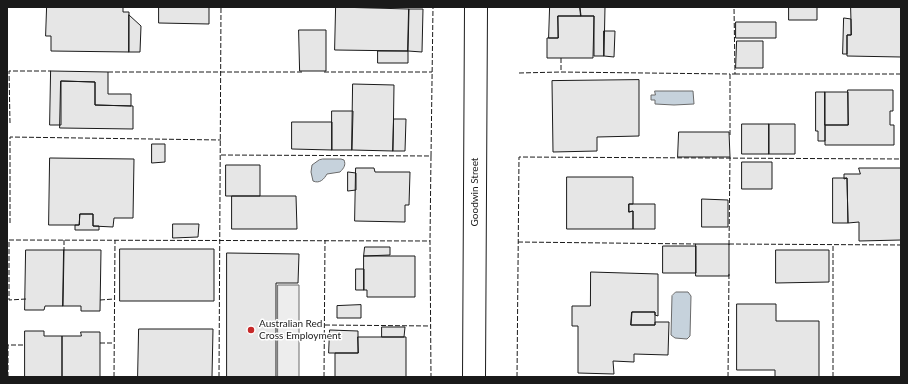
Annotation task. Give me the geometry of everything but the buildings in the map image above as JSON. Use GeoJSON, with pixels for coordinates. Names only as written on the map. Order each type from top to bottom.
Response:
{"type":"FeatureCollection","features":[{"type":"Feature","properties":{"kind":"street","name":"Goodwin Street"},"geometry":{"type":"LineString","coordinates":[[474,377],[476,7]]}},
{"type":"Feature","properties":{"kind":"shaded area"},"geometry":{"type":"Polygon","coordinates":[[[655,91],[693,91],[694,104],[655,104],[655,100],[651,100],[651,95],[655,95],[655,91]]]}},
{"type":"Feature","properties":{"kind":"shaded area"},"geometry":{"type":"Polygon","coordinates":[[[323,159],[341,159],[344,160],[345,163],[340,172],[327,174],[320,181],[315,182],[313,181],[311,172],[312,165],[323,159]]]}},
{"type":"Feature","properties":{"kind":"shaded area"},"geometry":{"type":"Polygon","coordinates":[[[278,285],[299,285],[299,377],[278,377],[278,285]]]}},
{"type":"Feature","properties":{"kind":"shaded area"},"geometry":{"type":"Polygon","coordinates":[[[676,292],[688,292],[691,296],[690,336],[687,339],[675,338],[671,335],[672,296],[676,292]]]}},
{"type":"Feature","properties":{"kind":"fence"},"geometry":{"type":"LineString","coordinates":[[219,377],[221,7]]}},
{"type":"Feature","properties":{"kind":"fence"},"geometry":{"type":"LineString","coordinates":[[431,156],[433,7]]}},
{"type":"Feature","properties":{"kind":"fence"},"geometry":{"type":"LineString","coordinates":[[730,135],[730,74],[735,74],[734,7]]}},
{"type":"Feature","properties":{"kind":"fence"},"geometry":{"type":"LineString","coordinates":[[561,58],[561,72]]}},
{"type":"Feature","properties":{"kind":"fence"},"geometry":{"type":"LineString","coordinates":[[10,123],[9,71],[51,71]]}},
{"type":"Feature","properties":{"kind":"fence"},"geometry":{"type":"LineString","coordinates":[[108,72],[302,72]]}},
{"type":"Feature","properties":{"kind":"fence"},"geometry":{"type":"LineString","coordinates":[[324,72],[432,72]]}},
{"type":"Feature","properties":{"kind":"fence"},"geometry":{"type":"LineString","coordinates":[[519,73],[730,74]]}},
{"type":"Feature","properties":{"kind":"fence"},"geometry":{"type":"LineString","coordinates":[[735,74],[901,74]]}},
{"type":"Feature","properties":{"kind":"fence"},"geometry":{"type":"LineString","coordinates":[[10,223],[10,137],[221,140]]}},
{"type":"Feature","properties":{"kind":"fence"},"geometry":{"type":"LineString","coordinates":[[221,155],[431,156],[430,241]]}},
{"type":"Feature","properties":{"kind":"fence"},"geometry":{"type":"LineString","coordinates":[[517,377],[519,157],[901,159]]}},
{"type":"Feature","properties":{"kind":"fence"},"geometry":{"type":"LineString","coordinates":[[729,245],[730,157]]}},
{"type":"Feature","properties":{"kind":"fence"},"geometry":{"type":"LineString","coordinates":[[26,299],[9,300],[9,240],[430,241],[431,377]]}},
{"type":"Feature","properties":{"kind":"fence"},"geometry":{"type":"LineString","coordinates":[[64,240],[64,250]]}},
{"type":"Feature","properties":{"kind":"fence"},"geometry":{"type":"LineString","coordinates":[[114,377],[115,240]]}},
{"type":"Feature","properties":{"kind":"fence"},"geometry":{"type":"LineString","coordinates":[[324,377],[325,240]]}},
{"type":"Feature","properties":{"kind":"fence"},"geometry":{"type":"LineString","coordinates":[[518,242],[696,244]]}},
{"type":"Feature","properties":{"kind":"fence"},"geometry":{"type":"LineString","coordinates":[[729,244],[901,245]]}},
{"type":"Feature","properties":{"kind":"fence"},"geometry":{"type":"LineString","coordinates":[[833,244],[833,377]]}},
{"type":"Feature","properties":{"kind":"fence"},"geometry":{"type":"LineString","coordinates":[[728,377],[729,273]]}},
{"type":"Feature","properties":{"kind":"fence"},"geometry":{"type":"LineString","coordinates":[[100,300],[114,299]]}},
{"type":"Feature","properties":{"kind":"fence"},"geometry":{"type":"LineString","coordinates":[[325,325],[431,326]]}},
{"type":"Feature","properties":{"kind":"fence"},"geometry":{"type":"LineString","coordinates":[[100,343],[114,343]]}},
{"type":"Feature","properties":{"kind":"fence"},"geometry":{"type":"LineString","coordinates":[[8,377],[8,345],[25,345]]}},
{"type":"Feature","properties":{"kind":"place","name":"Australian Red Cross Employment"},"geometry":{"type":"Point","coordinates":[251,330]}}]}
